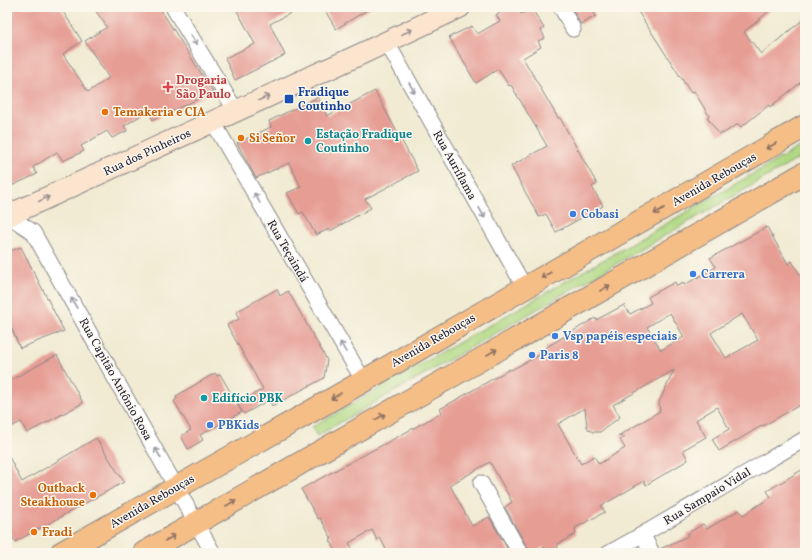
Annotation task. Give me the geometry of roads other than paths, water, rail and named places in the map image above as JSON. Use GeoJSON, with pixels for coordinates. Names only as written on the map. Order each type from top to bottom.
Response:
{"type":"FeatureCollection","features":[{"type":"Feature","properties":{"kind":"main road","name":"Rua dos Pinheiros"},"geometry":{"type":"LineString","coordinates":[[7,216],[351,59],[460,7]]}},
{"type":"Feature","properties":{"kind":"main road","name":"Avenida Rebouças"},"geometry":{"type":"LineString","coordinates":[[61,553],[177,488],[805,126]]}},
{"type":"Feature","properties":{"kind":"main road"},"geometry":{"type":"LineString","coordinates":[[144,553],[805,173]]}},
{"type":"Feature","properties":{"kind":"street"},"geometry":{"type":"LineString","coordinates":[[174,7],[236,111]]}},
{"type":"Feature","properties":{"kind":"street"},"geometry":{"type":"LineString","coordinates":[[561,7],[573,29]]}},
{"type":"Feature","properties":{"kind":"street","name":"Rua Auriflama"},"geometry":{"type":"LineString","coordinates":[[386,41],[525,288]]}},
{"type":"Feature","properties":{"kind":"street","name":"Rua Teçaindá"},"geometry":{"type":"LineString","coordinates":[[213,122],[363,380]]}},
{"type":"Feature","properties":{"kind":"street","name":"Rua Capitão Antônio Rosa"},"geometry":{"type":"LineString","coordinates":[[7,216],[33,232],[213,553]]}},
{"type":"Feature","properties":{"kind":"street","name":"Rua Sampaio Vidal"},"geometry":{"type":"LineString","coordinates":[[609,553],[643,535],[805,439]]}},
{"type":"Feature","properties":{"kind":"street"},"geometry":{"type":"LineString","coordinates":[[480,483],[520,553]]}},
{"type":"Feature","properties":{"kind":"street"},"geometry":{"type":"LineString","coordinates":[[643,535],[652,553]]}},
{"type":"Feature","properties":{"kind":"place","name":"Drogaria São Paulo"},"geometry":{"type":"Point","coordinates":[168,87]}},
{"type":"Feature","properties":{"kind":"place","name":"Fradique Coutinho"},"geometry":{"type":"Point","coordinates":[289,99]}},
{"type":"Feature","properties":{"kind":"place","name":"Temakeria e CIA"},"geometry":{"type":"Point","coordinates":[105,112]}},
{"type":"Feature","properties":{"kind":"place","name":"Si Señor"},"geometry":{"type":"Point","coordinates":[241,138]}},
{"type":"Feature","properties":{"kind":"place","name":"Estação Fradique Coutinho"},"geometry":{"type":"Point","coordinates":[308,141]}},
{"type":"Feature","properties":{"kind":"place","name":"Cobasi"},"geometry":{"type":"Point","coordinates":[573,214]}},
{"type":"Feature","properties":{"kind":"place","name":"Carrera"},"geometry":{"type":"Point","coordinates":[693,274]}},
{"type":"Feature","properties":{"kind":"place","name":"Vsp papéis especiais"},"geometry":{"type":"Point","coordinates":[555,336]}},
{"type":"Feature","properties":{"kind":"place","name":"Paris 8"},"geometry":{"type":"Point","coordinates":[532,355]}},
{"type":"Feature","properties":{"kind":"place","name":"Edifício PBK"},"geometry":{"type":"Point","coordinates":[204,398]}},
{"type":"Feature","properties":{"kind":"place","name":"PBKids"},"geometry":{"type":"Point","coordinates":[210,425]}},
{"type":"Feature","properties":{"kind":"place","name":"Outback Steakhouse"},"geometry":{"type":"Point","coordinates":[93,495]}},
{"type":"Feature","properties":{"kind":"place","name":"Fradi"},"geometry":{"type":"Point","coordinates":[34,532]}}]}
